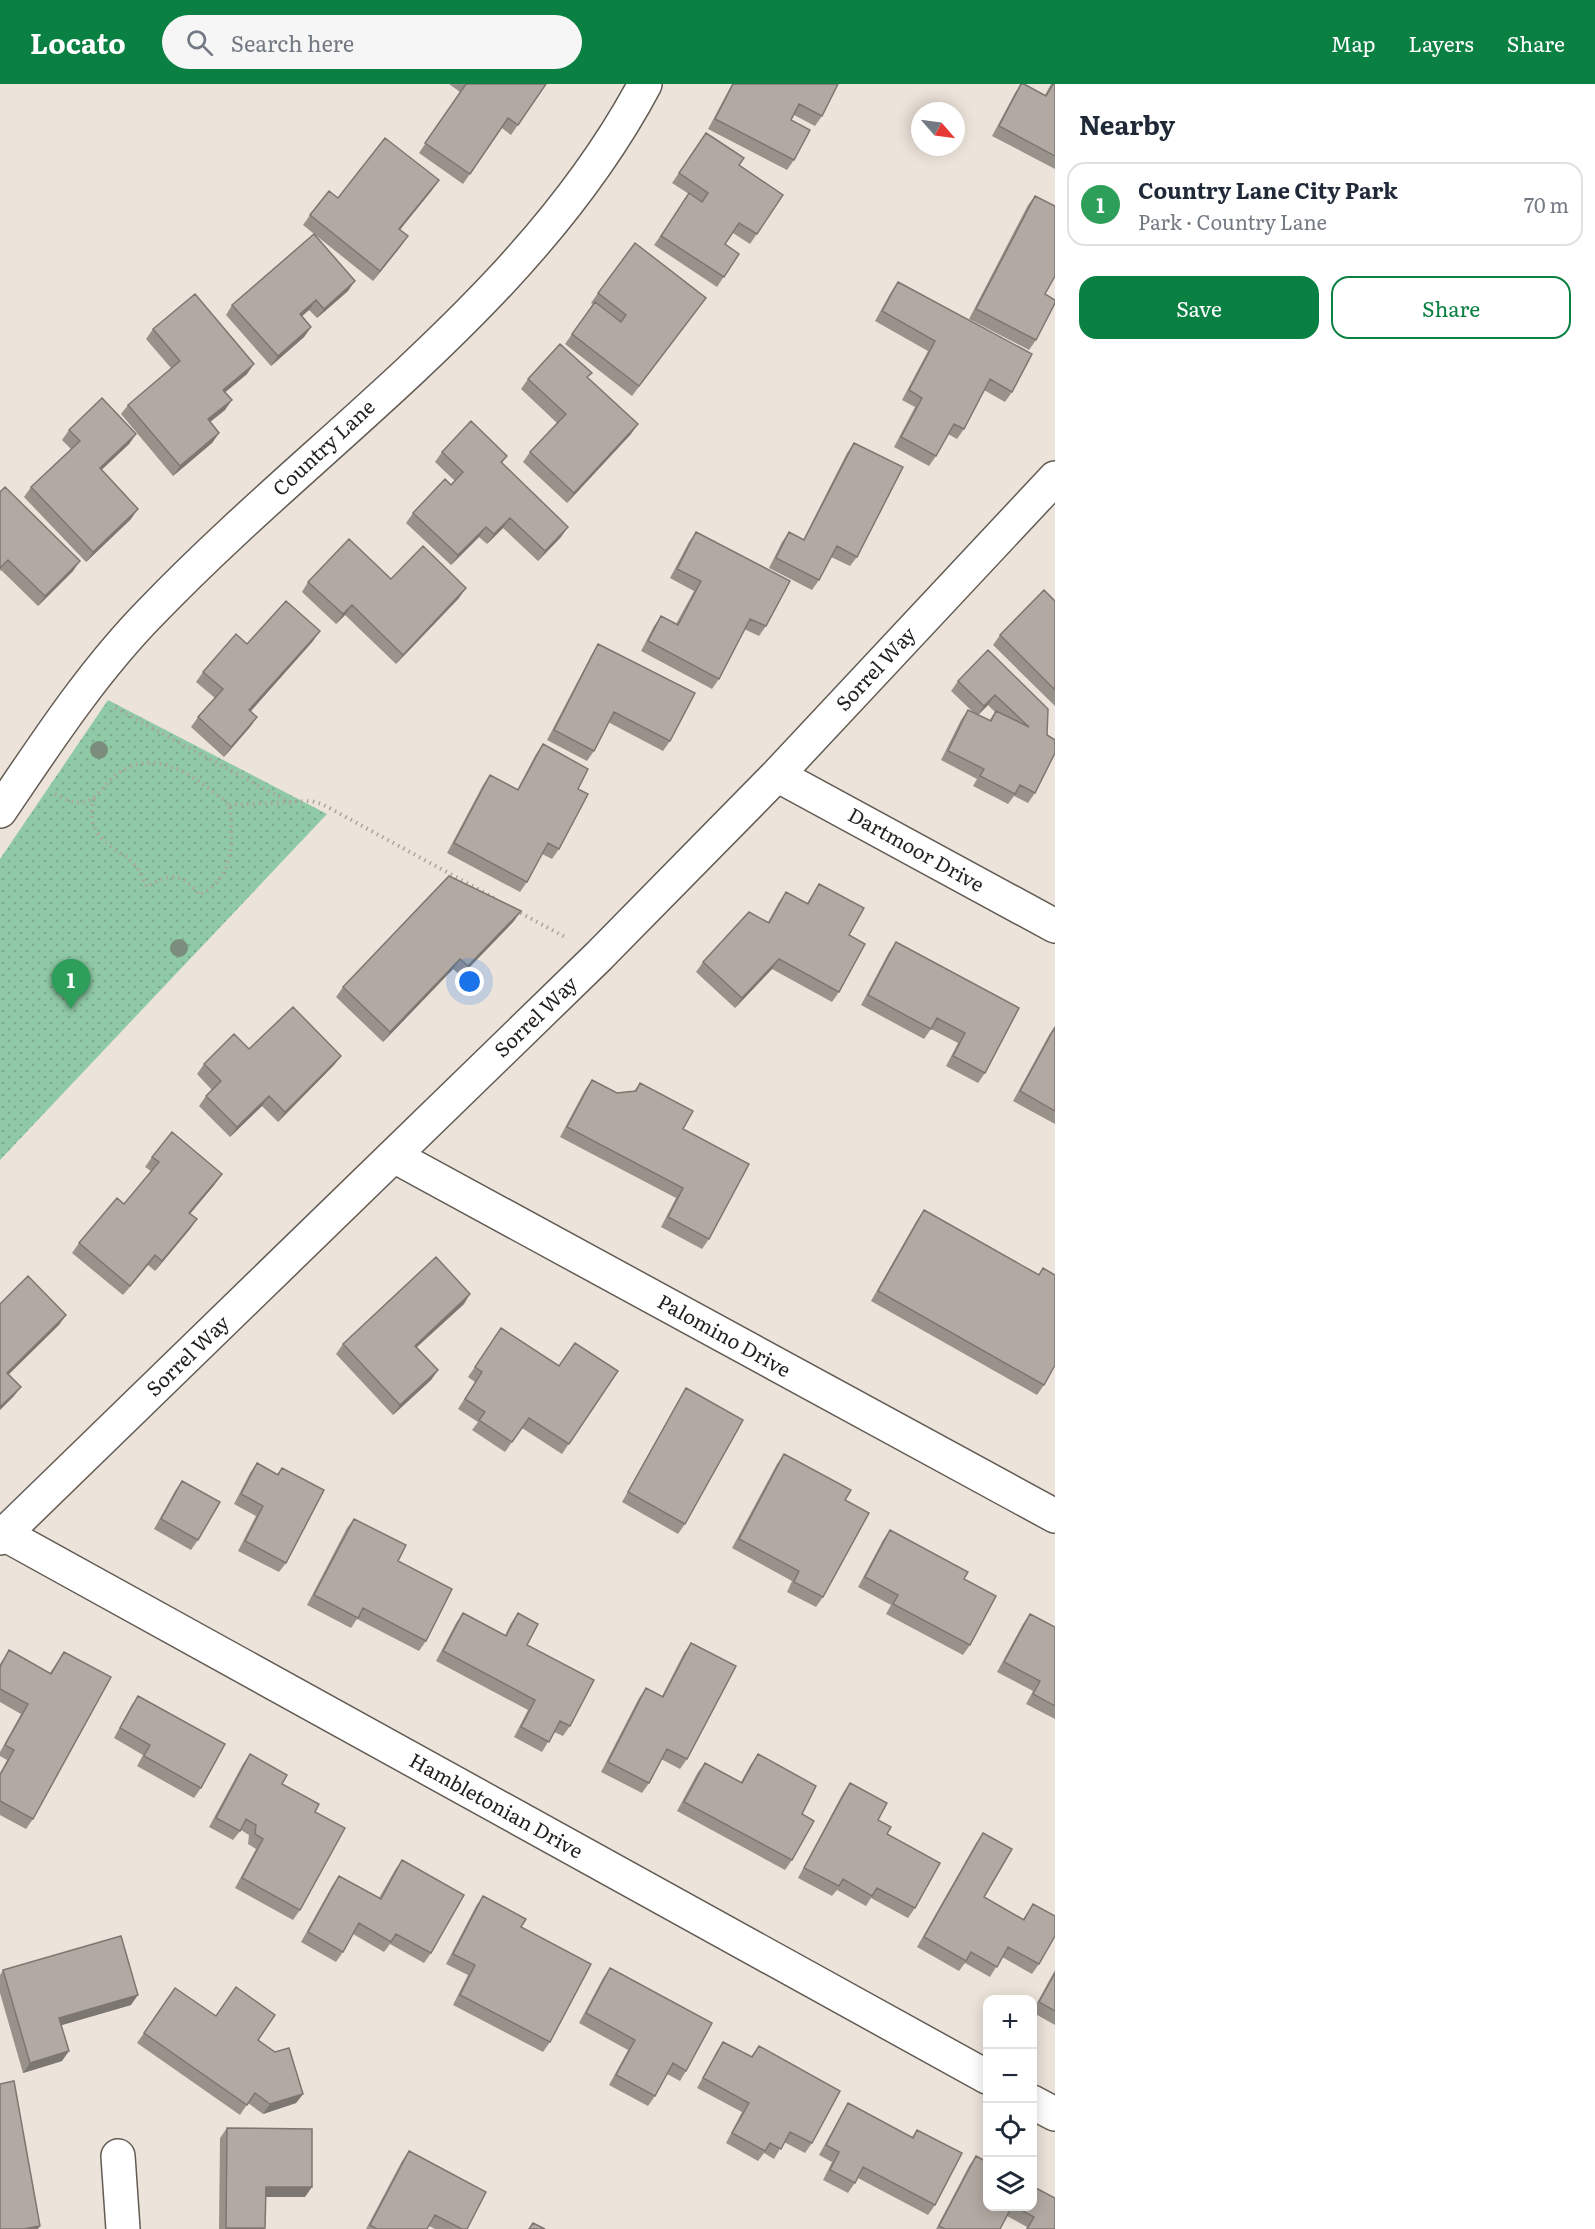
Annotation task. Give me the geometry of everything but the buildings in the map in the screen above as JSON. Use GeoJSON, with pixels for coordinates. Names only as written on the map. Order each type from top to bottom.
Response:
{"type":"FeatureCollection","features":[{"type":"Feature","properties":{"kind":"street","name":"Country Lane"},"geometry":{"type":"LineString","coordinates":[[0,811],[84,692],[157,606],[459,323],[536,241],[596,166],[645,84]]}},
{"type":"Feature","properties":{"kind":"street","name":"Sorrel Way"},"geometry":{"type":"LineString","coordinates":[[2,1536],[599,956],[777,775],[1055,478]]}},
{"type":"Feature","properties":{"kind":"street","name":"Dartmoor Drive"},"geometry":{"type":"LineString","coordinates":[[777,775],[1055,926]]}},
{"type":"Feature","properties":{"kind":"street","name":"Palomino Drive"},"geometry":{"type":"LineString","coordinates":[[394,1156],[1055,1516]]}},
{"type":"Feature","properties":{"kind":"street","name":"Hambletonian Drive"},"geometry":{"type":"LineString","coordinates":[[2,1536],[983,2075]]}},
{"type":"Feature","properties":{"kind":"street"},"geometry":{"type":"LineString","coordinates":[[1034,2103],[1055,2114]]}},
{"type":"Feature","properties":{"kind":"street"},"geometry":{"type":"LineString","coordinates":[[118,2156],[123,2229]]}},
{"type":"Feature","properties":{"kind":"path"},"geometry":{"type":"LineString","coordinates":[[84,692],[291,803]]}},
{"type":"Feature","properties":{"kind":"path"},"geometry":{"type":"LineString","coordinates":[[23,777],[60,797],[75,802],[86,802],[118,773],[132,765],[152,763],[168,765],[194,777],[229,805],[311,801],[334,809],[599,956]]}},
{"type":"Feature","properties":{"kind":"path"},"geometry":{"type":"LineString","coordinates":[[95,796],[90,809],[95,830],[101,839],[129,858],[147,887],[164,877],[181,878],[186,880],[199,895],[216,884],[230,861],[232,834],[229,805]]}},
{"type":"Feature","properties":{"kind":"green space"},"geometry":{"type":"Polygon","coordinates":[[[108,700],[327,814],[0,1160],[0,859],[108,700]]]}},
{"type":"Feature","properties":{"kind":"place","name":"Country Lane City Park"},"geometry":{"type":"Point","coordinates":[71,1009]}}]}
